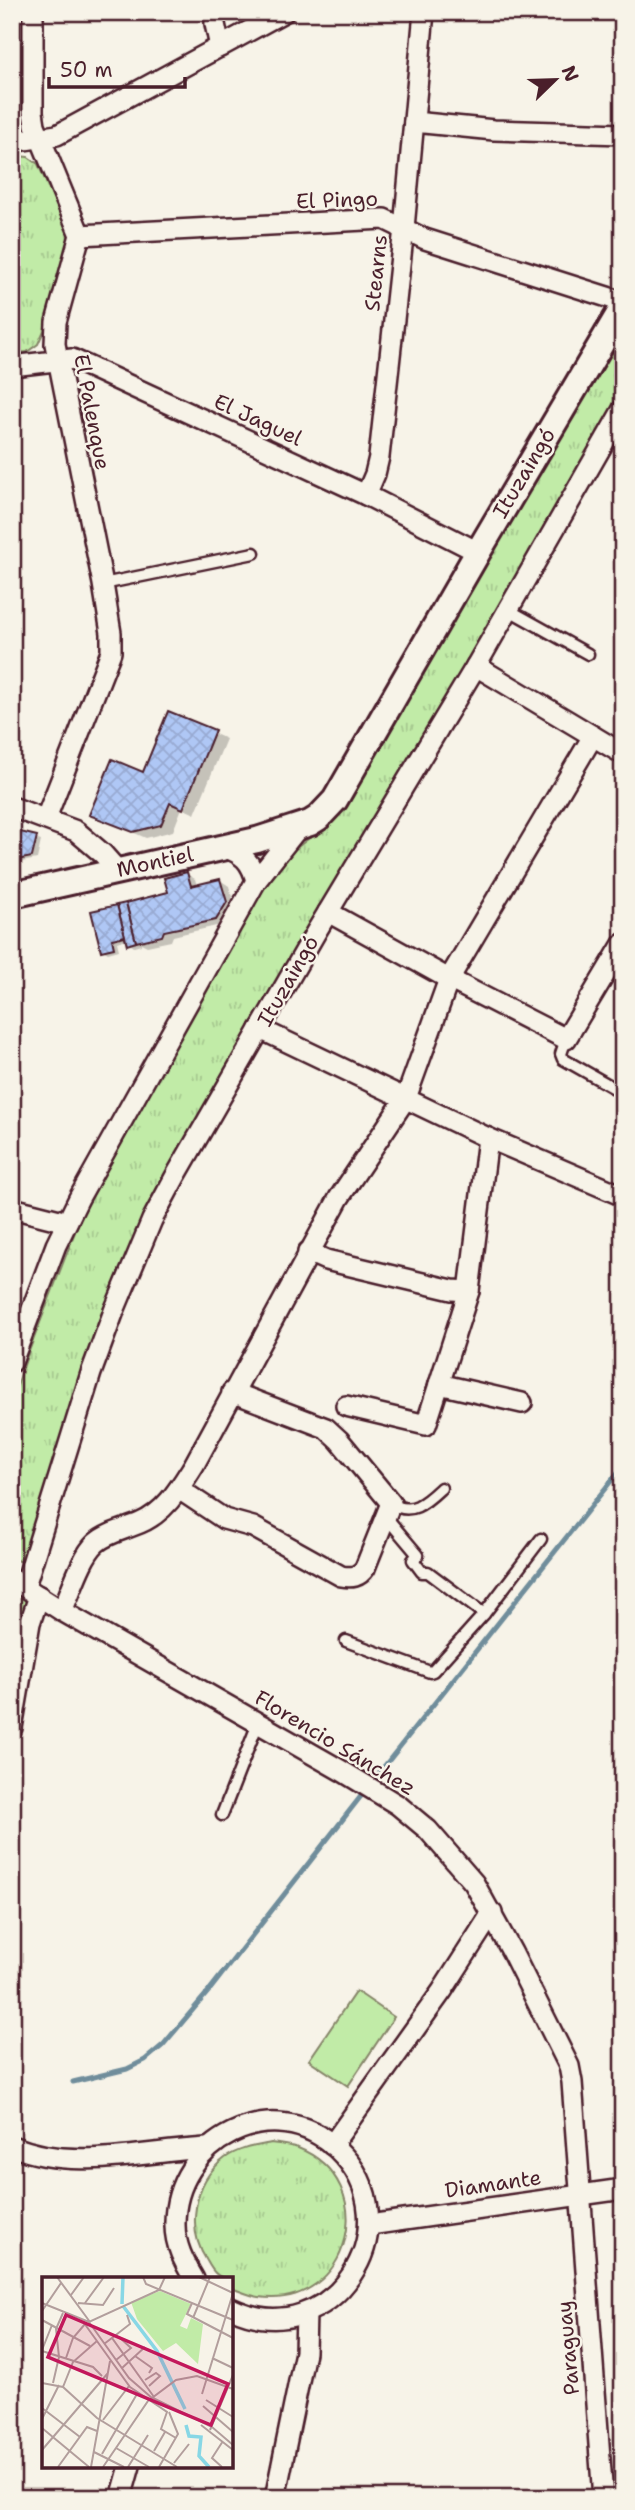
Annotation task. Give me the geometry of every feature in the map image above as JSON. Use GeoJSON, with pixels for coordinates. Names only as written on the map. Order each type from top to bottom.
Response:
{"type":"FeatureCollection","features":[{"type":"Feature","properties":{"kind":"street"},"geometry":{"type":"LineString","coordinates":[[33,12],[33,112],[40,139],[80,236]]}},
{"type":"Feature","properties":{"kind":"street"},"geometry":{"type":"LineString","coordinates":[[215,12],[220,47]]}},
{"type":"Feature","properties":{"kind":"street"},"geometry":{"type":"LineString","coordinates":[[12,142],[57,135],[284,12]]}},
{"type":"Feature","properties":{"kind":"street","name":"Stearns"},"geometry":{"type":"LineString","coordinates":[[366,495],[379,457],[424,12]]}},
{"type":"Feature","properties":{"kind":"street"},"geometry":{"type":"LineString","coordinates":[[414,122],[494,130],[623,134]]}},
{"type":"Feature","properties":{"kind":"street","name":"El Pingo"},"geometry":{"type":"LineString","coordinates":[[80,236],[384,219],[425,239],[623,305]]}},
{"type":"Feature","properties":{"kind":"street","name":"El Palenque"},"geometry":{"type":"LineString","coordinates":[[46,818],[111,652],[111,633],[103,584],[57,359],[56,322],[80,236]]}},
{"type":"Feature","properties":{"kind":"street","name":"Ituzaingó"},"geometry":{"type":"LineString","coordinates":[[12,1362],[67,1222],[256,881],[298,828],[318,818],[335,800],[623,305]]}},
{"type":"Feature","properties":{"kind":"street","name":"El Jaguel"},"geometry":{"type":"LineString","coordinates":[[12,366],[72,359],[366,495],[478,552]]}},
{"type":"Feature","properties":{"kind":"street","name":"Ituzaingó"},"geometry":{"type":"LineString","coordinates":[[12,1728],[30,1623],[25,1587],[91,1373],[132,1267],[175,1177],[328,912],[509,610],[623,410]]}},
{"type":"Feature","properties":{"kind":"street"},"geometry":{"type":"LineString","coordinates":[[476,666],[623,754]]}},
{"type":"Feature","properties":{"kind":"street"},"geometry":{"type":"LineString","coordinates":[[62,1611],[93,1546],[103,1538],[151,1518],[179,1489],[339,1198],[406,1098],[449,979],[593,736]]}},
{"type":"Feature","properties":{"kind":"street"},"geometry":{"type":"LineString","coordinates":[[12,807],[76,831],[118,871]]}},
{"type":"Feature","properties":{"kind":"street","name":"Montiel"},"geometry":{"type":"LineString","coordinates":[[12,895],[224,848],[298,828]]}},
{"type":"Feature","properties":{"kind":"street"},"geometry":{"type":"LineString","coordinates":[[224,848],[239,852],[247,860],[253,867],[256,881]]}},
{"type":"Feature","properties":{"kind":"street"},"geometry":{"type":"LineString","coordinates":[[328,912],[449,979],[566,1039],[623,943]]}},
{"type":"Feature","properties":{"kind":"street"},"geometry":{"type":"LineString","coordinates":[[260,1029],[488,1138],[623,1196]]}},
{"type":"Feature","properties":{"kind":"street"},"geometry":{"type":"LineString","coordinates":[[346,1406],[426,1425],[469,1291],[488,1138]]}},
{"type":"Feature","properties":{"kind":"street"},"geometry":{"type":"LineString","coordinates":[[12,1208],[67,1222]]}},
{"type":"Feature","properties":{"kind":"street"},"geometry":{"type":"LineString","coordinates":[[308,1252],[326,1259],[439,1287],[469,1291]]}},
{"type":"Feature","properties":{"kind":"street"},"geometry":{"type":"LineString","coordinates":[[439,1384],[522,1403]]}},
{"type":"Feature","properties":{"kind":"street"},"geometry":{"type":"LineString","coordinates":[[179,1489],[224,1519],[253,1527],[341,1576],[360,1574],[365,1568],[388,1510],[339,1440],[326,1428],[233,1392]]}},
{"type":"Feature","properties":{"kind":"street","name":"Florencio Sánchez"},"geometry":{"type":"LineString","coordinates":[[25,1587],[62,1611],[342,1770],[398,1805],[428,1830],[474,1883],[492,1913],[569,2066],[579,2194]]}},
{"type":"Feature","properties":{"kind":"street"},"geometry":{"type":"LineString","coordinates":[[332,2145],[442,1991],[492,1913]]}},
{"type":"Feature","properties":{"kind":"street"},"geometry":{"type":"LineString","coordinates":[[193,2277],[181,2255],[175,2227],[177,2198],[188,2171],[207,2148],[230,2132],[258,2124],[286,2124],[313,2133],[332,2145],[355,2171],[366,2197],[369,2225],[364,2253],[351,2278],[331,2299],[306,2313],[275,2319],[245,2315],[233,2309]]}},
{"type":"Feature","properties":{"kind":"street"},"geometry":{"type":"LineString","coordinates":[[12,2146],[27,2152],[88,2159],[207,2148]]}},
{"type":"Feature","properties":{"kind":"street","name":"Diamante"},"geometry":{"type":"LineString","coordinates":[[369,2225],[623,2189]]}},
{"type":"Feature","properties":{"kind":"street","name":"Paraguay"},"geometry":{"type":"LineString","coordinates":[[579,2194],[603,2498]]}},
{"type":"Feature","properties":{"kind":"street"},"geometry":{"type":"LineString","coordinates":[[275,2498],[305,2352],[306,2313]]}},
{"type":"Feature","properties":{"kind":"street"},"geometry":{"type":"LineString","coordinates":[[121,2498],[129,2468]]}},
{"type":"Feature","properties":{"kind":"lane"},"geometry":{"type":"LineString","coordinates":[[103,584],[254,553]]}},
{"type":"Feature","properties":{"kind":"lane"},"geometry":{"type":"LineString","coordinates":[[509,610],[588,654]]}},
{"type":"Feature","properties":{"kind":"lane"},"geometry":{"type":"LineString","coordinates":[[566,1039],[561,1054],[563,1059],[623,1093]]}},
{"type":"Feature","properties":{"kind":"lane"},"geometry":{"type":"LineString","coordinates":[[441,1488],[417,1507],[388,1510],[418,1555],[412,1560],[422,1572],[428,1572],[484,1614]]}},
{"type":"Feature","properties":{"kind":"lane"},"geometry":{"type":"LineString","coordinates":[[346,1641],[433,1671],[484,1614],[541,1539]]}},
{"type":"Feature","properties":{"kind":"lane"},"geometry":{"type":"LineString","coordinates":[[222,1815],[258,1723]]}},
{"type":"Feature","properties":{"kind":"green space"},"geometry":{"type":"Polygon","coordinates":[[[12,157],[28,157],[38,164],[70,235],[46,326],[38,344],[27,352],[12,354],[12,157]]]}},
{"type":"Feature","properties":{"kind":"green space"},"geometry":{"type":"Polygon","coordinates":[[[623,322],[623,389],[426,737],[198,1121],[23,1562],[12,1559],[12,1401],[80,1219],[264,886],[284,858],[314,834],[623,322]]]}},
{"type":"Feature","properties":{"kind":"green space"},"geometry":{"type":"Polygon","coordinates":[[[12,1585],[27,1599],[12,1682],[12,1585]]]}},
{"type":"Feature","properties":{"kind":"green space"},"geometry":{"type":"Polygon","coordinates":[[[356,1991],[394,2017],[348,2086],[309,2060],[356,1991]]]}},
{"type":"Feature","properties":{"kind":"green space"},"geometry":{"type":"Polygon","coordinates":[[[271,2143],[298,2148],[325,2165],[341,2187],[347,2214],[345,2240],[334,2265],[316,2284],[291,2296],[259,2297],[234,2289],[233,2277],[221,2277],[211,2268],[196,2235],[196,2206],[206,2180],[225,2158],[253,2146],[271,2143]]]}},
{"type":"Feature","properties":{"kind":"building"},"geometry":{"type":"Polygon","coordinates":[[[168,711],[215,730],[183,809],[170,803],[161,825],[133,832],[89,815],[112,759],[143,772],[168,711]]]}},
{"type":"Feature","properties":{"kind":"building"},"geometry":{"type":"Polygon","coordinates":[[[12,830],[37,836],[32,857],[12,861],[12,830]]]}},
{"type":"Feature","properties":{"kind":"building"},"geometry":{"type":"Polygon","coordinates":[[[187,872],[191,886],[220,879],[227,902],[216,920],[164,931],[162,936],[136,942],[126,903],[168,892],[164,878],[187,872]]]}},
{"type":"Feature","properties":{"kind":"building"},"geometry":{"type":"Polygon","coordinates":[[[126,903],[136,942],[127,945],[117,905],[126,903]]]}},
{"type":"Feature","properties":{"kind":"building"},"geometry":{"type":"Polygon","coordinates":[[[117,905],[125,936],[112,939],[114,948],[101,951],[91,911],[117,905]]]}},
{"type":"Feature","properties":{"kind":"waterway"},"geometry":{"type":"LineString","coordinates":[[371,1783],[623,1466]]}},
{"type":"Feature","properties":{"kind":"waterway"},"geometry":{"type":"LineString","coordinates":[[73,2082],[127,2069],[145,2060],[163,2045],[208,1992],[365,1791]]}}]}
